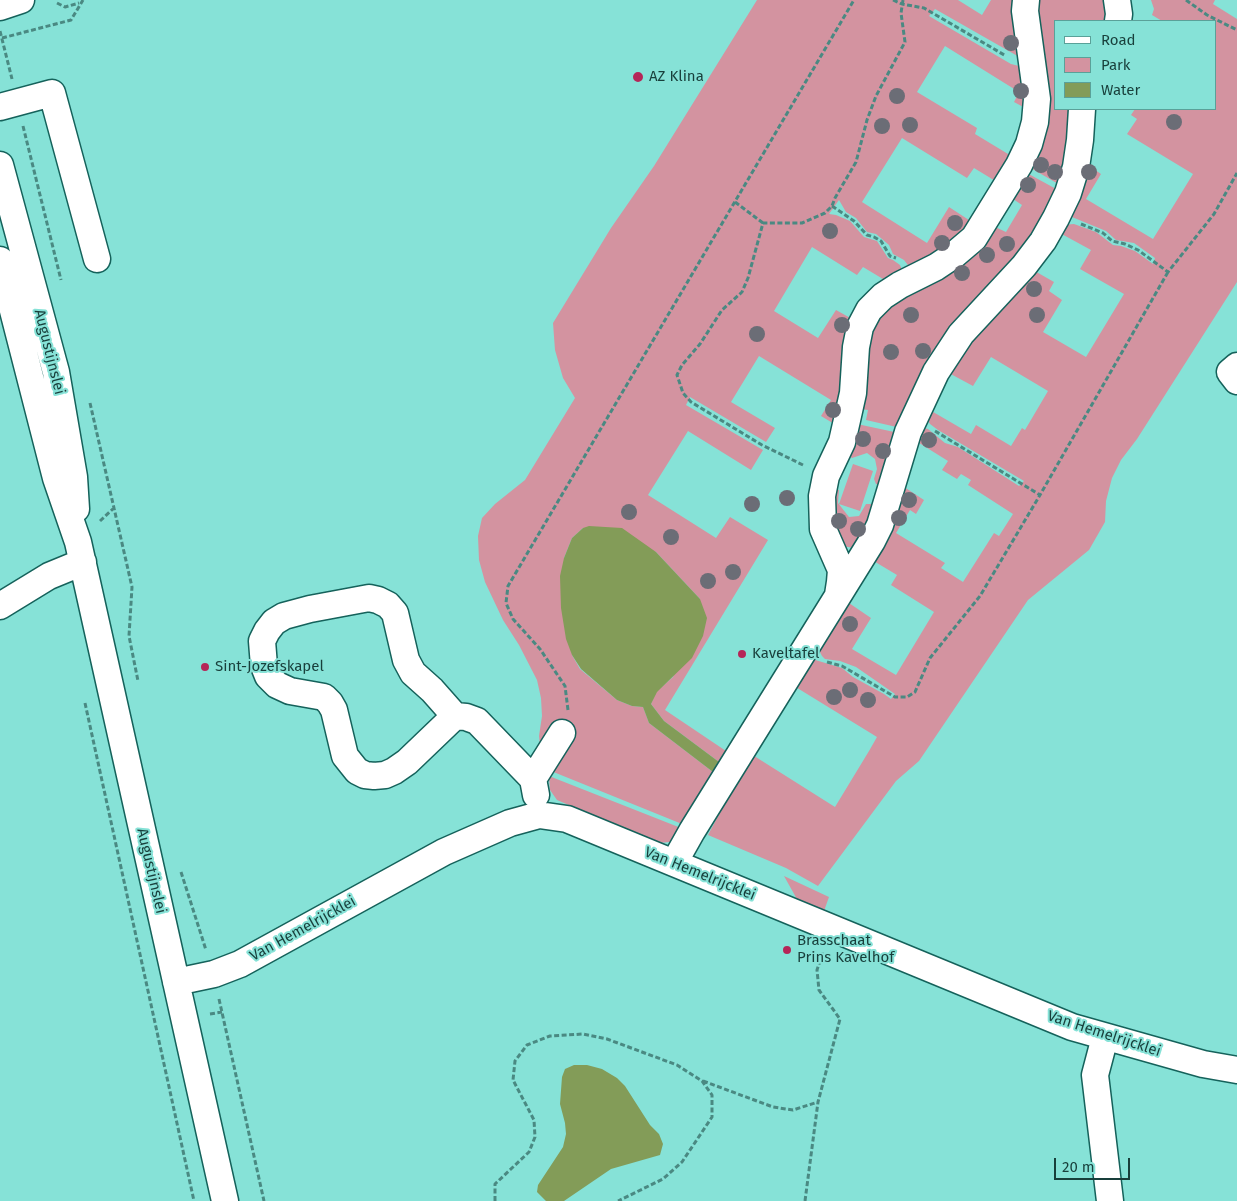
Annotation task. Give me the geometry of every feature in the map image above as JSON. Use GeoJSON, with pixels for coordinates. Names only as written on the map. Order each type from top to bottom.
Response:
{"type":"FeatureCollection","features":[{"type":"Feature","properties":{"kind":"street"},"geometry":{"type":"LineString","coordinates":[[0,8],[21,0]]}},
{"type":"Feature","properties":{"kind":"street"},"geometry":{"type":"LineString","coordinates":[[838,595],[841,570],[823,529],[822,496],[826,476],[842,442],[847,420],[860,327],[869,310],[883,296],[912,278],[936,268],[974,238],[1019,166],[1036,122],[1037,99],[1025,11],[1026,0]]}},
{"type":"Feature","properties":{"kind":"street"},"geometry":{"type":"LineString","coordinates":[[1118,0],[1118,20]]}},
{"type":"Feature","properties":{"kind":"street"},"geometry":{"type":"LineString","coordinates":[[0,107],[52,93],[97,259]]}},
{"type":"Feature","properties":{"kind":"street"},"geometry":{"type":"LineString","coordinates":[[674,863],[872,541],[880,525],[914,418],[936,372],[961,334],[1024,266],[1043,241],[1056,218],[1068,193],[1076,167],[1082,110]]}},
{"type":"Feature","properties":{"kind":"street","name":"Augustijnslei"},"geometry":{"type":"LineString","coordinates":[[0,166],[56,372],[74,477],[80,552]]}},
{"type":"Feature","properties":{"kind":"street","name":"Augustijnslei"},"geometry":{"type":"LineString","coordinates":[[0,260],[56,478],[80,552],[225,1201]]}},
{"type":"Feature","properties":{"kind":"street"},"geometry":{"type":"LineString","coordinates":[[1237,366],[1230,372],[1237,381]]}},
{"type":"Feature","properties":{"kind":"street"},"geometry":{"type":"LineString","coordinates":[[0,606],[49,576],[80,552]]}},
{"type":"Feature","properties":{"kind":"street"},"geometry":{"type":"LineString","coordinates":[[455,716],[407,762],[394,771],[385,775],[365,775],[357,771],[345,756],[334,710],[324,697],[290,691],[277,685],[268,676],[261,653],[262,641],[266,631],[274,622],[284,616],[310,609],[369,598],[388,605],[395,613],[409,667],[455,716],[477,720],[533,779],[539,815]]}},
{"type":"Feature","properties":{"kind":"street"},"geometry":{"type":"LineString","coordinates":[[533,779],[562,733]]}},
{"type":"Feature","properties":{"kind":"street","name":"Van Hemelrijcklei"},"geometry":{"type":"LineString","coordinates":[[176,982],[214,974],[240,964],[444,852],[510,823],[539,815],[567,820],[1072,1027],[1203,1064],[1237,1070]]}},
{"type":"Feature","properties":{"kind":"street"},"geometry":{"type":"LineString","coordinates":[[1105,1037],[1094,1076],[1110,1201]]}},
{"type":"Feature","properties":{"kind":"path"},"geometry":{"type":"LineString","coordinates":[[562,733],[568,712],[565,686],[540,649],[513,618],[506,603],[508,586],[854,0]]}},
{"type":"Feature","properties":{"kind":"path"},"geometry":{"type":"LineString","coordinates":[[893,0],[924,8],[1012,60],[1032,61]]}},
{"type":"Feature","properties":{"kind":"path"},"geometry":{"type":"LineString","coordinates":[[1186,0],[1215,20]]}},
{"type":"Feature","properties":{"kind":"path"},"geometry":{"type":"LineString","coordinates":[[57,3],[65,7],[82,2]]}},
{"type":"Feature","properties":{"kind":"path"},"geometry":{"type":"LineString","coordinates":[[2,38],[71,20],[82,2]]}},
{"type":"Feature","properties":{"kind":"path"},"geometry":{"type":"LineString","coordinates":[[735,202],[764,223],[802,223],[826,213],[832,206],[856,162],[867,120],[876,96],[906,42],[901,13],[902,2]]}},
{"type":"Feature","properties":{"kind":"path"},"geometry":{"type":"LineString","coordinates":[[1217,21],[1237,30]]}},
{"type":"Feature","properties":{"kind":"path"},"geometry":{"type":"LineString","coordinates":[[804,650],[828,663],[842,666],[895,697],[906,698],[915,692],[930,658],[980,596],[1168,272],[1214,214],[1237,173]]}},
{"type":"Feature","properties":{"kind":"path"},"geometry":{"type":"LineString","coordinates":[[832,206],[854,220],[867,235],[881,241],[890,256],[900,261],[912,278]]}},
{"type":"Feature","properties":{"kind":"path"},"geometry":{"type":"LineString","coordinates":[[1056,218],[1078,223],[1103,233],[1112,241],[1138,250],[1168,272]]}},
{"type":"Feature","properties":{"kind":"path"},"geometry":{"type":"LineString","coordinates":[[764,223],[742,292],[722,310],[700,344],[676,375],[679,384],[691,402],[762,445],[826,476]]}},
{"type":"Feature","properties":{"kind":"path"},"geometry":{"type":"LineString","coordinates":[[914,418],[1040,495]]}},
{"type":"Feature","properties":{"kind":"path"},"geometry":{"type":"LineString","coordinates":[[115,507],[132,587],[128,636],[139,684]]}},
{"type":"Feature","properties":{"kind":"path"},"geometry":{"type":"LineString","coordinates":[[84,698],[194,1201]]}},
{"type":"Feature","properties":{"kind":"path"},"geometry":{"type":"LineString","coordinates":[[180,872],[214,974],[264,1201]]}},
{"type":"Feature","properties":{"kind":"path"},"geometry":{"type":"LineString","coordinates":[[805,1201],[818,1102],[840,1019],[818,990],[817,970],[832,928]]}},
{"type":"Feature","properties":{"kind":"path"},"geometry":{"type":"LineString","coordinates":[[495,1201],[495,1184],[529,1152],[535,1137],[534,1120],[513,1080],[515,1060],[527,1045],[550,1036],[584,1034],[607,1039],[677,1065],[702,1080],[772,1107],[793,1110],[818,1102]]}},
{"type":"Feature","properties":{"kind":"path"},"geometry":{"type":"LineString","coordinates":[[618,1201],[663,1179],[682,1162],[712,1117],[712,1095],[702,1080]]}},
{"type":"Feature","properties":{"kind":"green space"},"geometry":{"type":"Polygon","coordinates":[[[757,0],[958,0],[982,15],[991,0],[1016,0],[1021,58],[935,9],[929,16],[1011,64],[1023,67],[1027,109],[1014,102],[1019,92],[945,46],[917,92],[977,128],[975,134],[1013,157],[997,182],[974,168],[967,178],[902,138],[862,202],[927,243],[949,207],[972,222],[959,238],[911,269],[904,260],[893,254],[889,245],[876,234],[867,232],[856,218],[846,212],[839,200],[829,214],[850,221],[864,237],[877,241],[888,258],[900,265],[903,273],[888,282],[863,267],[857,275],[812,247],[774,311],[818,338],[836,310],[854,320],[836,425],[821,416],[831,400],[759,356],[731,402],[775,428],[766,442],[690,397],[686,405],[763,450],[751,470],[688,431],[648,495],[716,538],[730,517],[768,540],[665,710],[726,751],[719,762],[664,721],[651,704],[656,692],[673,677],[700,599],[656,552],[583,528],[572,538],[564,558],[572,655],[580,669],[617,700],[632,706],[643,707],[649,723],[713,772],[682,824],[551,771],[541,755],[539,736],[542,716],[537,680],[519,645],[503,620],[485,582],[479,560],[478,536],[482,518],[495,504],[525,480],[575,398],[563,378],[555,350],[553,323],[611,228],[654,166],[757,0]]]}},
{"type":"Feature","properties":{"kind":"green space"},"geometry":{"type":"Polygon","coordinates":[[[1035,0],[1109,0],[1110,20],[1054,20],[1054,110],[1073,110],[1060,185],[1029,167],[1035,0]]]}},
{"type":"Feature","properties":{"kind":"green space"},"geometry":{"type":"Polygon","coordinates":[[[1151,0],[1215,0],[1213,4],[1237,19],[1237,282],[1137,439],[1121,460],[1112,478],[1106,501],[1105,522],[1089,550],[1028,600],[919,761],[896,781],[818,886],[786,868],[708,835],[751,754],[835,807],[877,737],[794,686],[812,659],[842,668],[853,677],[891,699],[895,694],[856,667],[840,661],[825,659],[819,650],[846,601],[871,618],[852,649],[896,675],[934,612],[891,585],[897,575],[872,560],[901,485],[924,500],[916,514],[910,510],[896,533],[945,563],[941,568],[963,582],[994,533],[999,536],[1013,514],[968,485],[971,480],[961,474],[957,479],[942,470],[948,461],[916,441],[924,428],[928,429],[945,443],[958,447],[1019,486],[1024,481],[938,430],[930,424],[925,416],[928,409],[971,434],[976,425],[1011,446],[1022,428],[1025,430],[1048,391],[991,357],[973,386],[947,372],[965,345],[1033,270],[1054,282],[1049,291],[1062,300],[1043,332],[1086,357],[1124,294],[1080,269],[1091,250],[1058,232],[1062,225],[1074,224],[1096,232],[1113,245],[1135,251],[1153,264],[1155,258],[1134,243],[1116,240],[1106,231],[1067,215],[1085,163],[1101,174],[1086,199],[1153,239],[1193,174],[1127,134],[1137,119],[1131,115],[1134,110],[1217,110],[1217,20],[1160,20],[1152,15],[1154,9],[1151,0]]]}},
{"type":"Feature","properties":{"kind":"green space"},"geometry":{"type":"Polygon","coordinates":[[[1025,172],[1058,190],[1050,209],[901,428],[866,420],[868,410],[860,409],[866,343],[881,311],[993,226],[1006,232],[1022,205],[1010,197],[1025,172]]]}},
{"type":"Feature","properties":{"kind":"green space"},"geometry":{"type":"Polygon","coordinates":[[[857,424],[899,433],[879,485],[876,484],[874,479],[877,469],[875,459],[867,453],[852,458],[848,455],[857,424]]]}},
{"type":"Feature","properties":{"kind":"green space"},"geometry":{"type":"Polygon","coordinates":[[[853,464],[873,471],[860,511],[839,504],[853,464]]]}},
{"type":"Feature","properties":{"kind":"green space"},"geometry":{"type":"Polygon","coordinates":[[[833,488],[839,490],[838,503],[849,517],[859,516],[866,504],[871,504],[876,508],[854,548],[842,546],[836,539],[833,488]]]}},
{"type":"Feature","properties":{"kind":"green space"},"geometry":{"type":"Polygon","coordinates":[[[549,776],[681,828],[674,840],[670,842],[655,842],[557,800],[550,790],[549,776]]]}},
{"type":"Feature","properties":{"kind":"green space"},"geometry":{"type":"Polygon","coordinates":[[[784,876],[829,897],[824,911],[798,901],[784,876]]]}},
{"type":"Feature","properties":{"kind":"water"},"geometry":{"type":"Polygon","coordinates":[[[589,526],[622,528],[656,552],[700,599],[707,618],[703,636],[692,658],[657,692],[651,704],[664,721],[719,762],[713,772],[649,723],[643,707],[632,706],[617,700],[581,669],[572,655],[566,639],[561,608],[560,576],[564,558],[572,538],[583,528],[589,526]]]}},
{"type":"Feature","properties":{"kind":"water"},"geometry":{"type":"Polygon","coordinates":[[[574,1065],[587,1065],[602,1069],[617,1078],[625,1086],[650,1125],[659,1134],[663,1144],[660,1155],[611,1169],[564,1201],[546,1201],[537,1192],[538,1185],[563,1147],[566,1134],[560,1104],[562,1077],[565,1069],[574,1065]]]}},
{"type":"Feature","properties":{"kind":"place","name":"AZ Klina"},"geometry":{"type":"Point","coordinates":[638,77]}},
{"type":"Feature","properties":{"kind":"place","name":"Kaveltafel"},"geometry":{"type":"Point","coordinates":[742,654]}},
{"type":"Feature","properties":{"kind":"place","name":"Sint-Jozefskapel"},"geometry":{"type":"Point","coordinates":[205,667]}},
{"type":"Feature","properties":{"kind":"place","name":"Brasschaat Prins Kavelhof"},"geometry":{"type":"Point","coordinates":[787,950]}}]}
